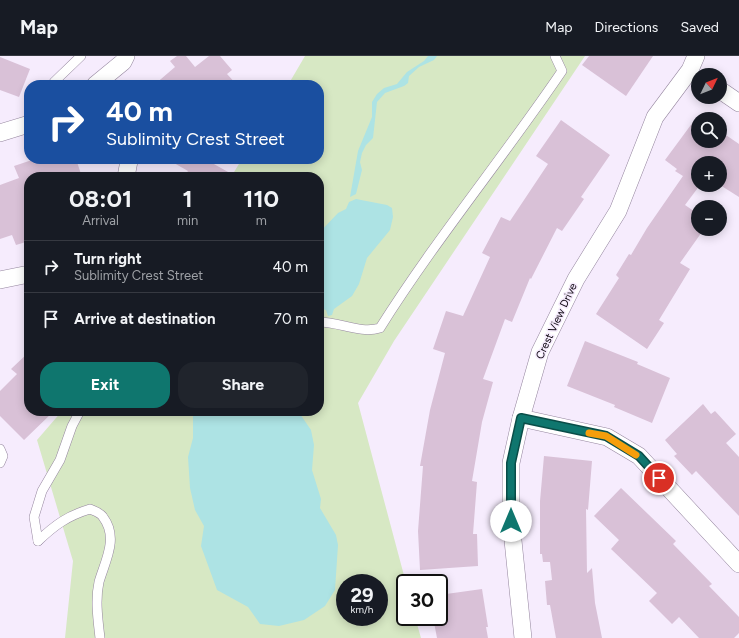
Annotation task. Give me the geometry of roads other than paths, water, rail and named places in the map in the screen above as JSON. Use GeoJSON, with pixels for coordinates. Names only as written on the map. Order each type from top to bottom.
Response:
{"type":"FeatureCollection","features":[{"type":"Feature","properties":{"kind":"street"},"geometry":{"type":"LineString","coordinates":[[101,80],[123,62],[126,56]]}},
{"type":"Feature","properties":{"kind":"street","name":"Crest View Drive"},"geometry":{"type":"LineString","coordinates":[[523,638],[511,521],[511,463],[521,418],[540,352],[576,279],[618,211],[655,117],[695,67]]}},
{"type":"Feature","properties":{"kind":"street"},"geometry":{"type":"LineString","coordinates":[[727,95],[739,103]]}},
{"type":"Feature","properties":{"kind":"street"},"geometry":{"type":"LineString","coordinates":[[0,133],[24,126]]}},
{"type":"Feature","properties":{"kind":"street"},"geometry":{"type":"LineString","coordinates":[[0,280],[24,275]]}},
{"type":"Feature","properties":{"kind":"street"},"geometry":{"type":"LineString","coordinates":[[521,418],[606,436],[639,456],[739,564]]}},
{"type":"Feature","properties":{"kind":"lane"},"geometry":{"type":"LineString","coordinates":[[56,80],[81,56]]}},
{"type":"Feature","properties":{"kind":"lane"},"geometry":{"type":"LineString","coordinates":[[324,322],[332,322],[369,331],[380,328],[410,279],[530,119],[562,71],[555,56]]}},
{"type":"Feature","properties":{"kind":"lane"},"geometry":{"type":"LineString","coordinates":[[77,416],[72,426],[60,460],[42,491],[34,517],[38,541],[54,526],[72,514],[90,509],[103,516],[111,534],[108,559],[99,583],[97,611],[100,638]]}},
{"type":"Feature","properties":{"kind":"lane"},"geometry":{"type":"LineString","coordinates":[[0,449],[3,456],[0,463]]}}]}
